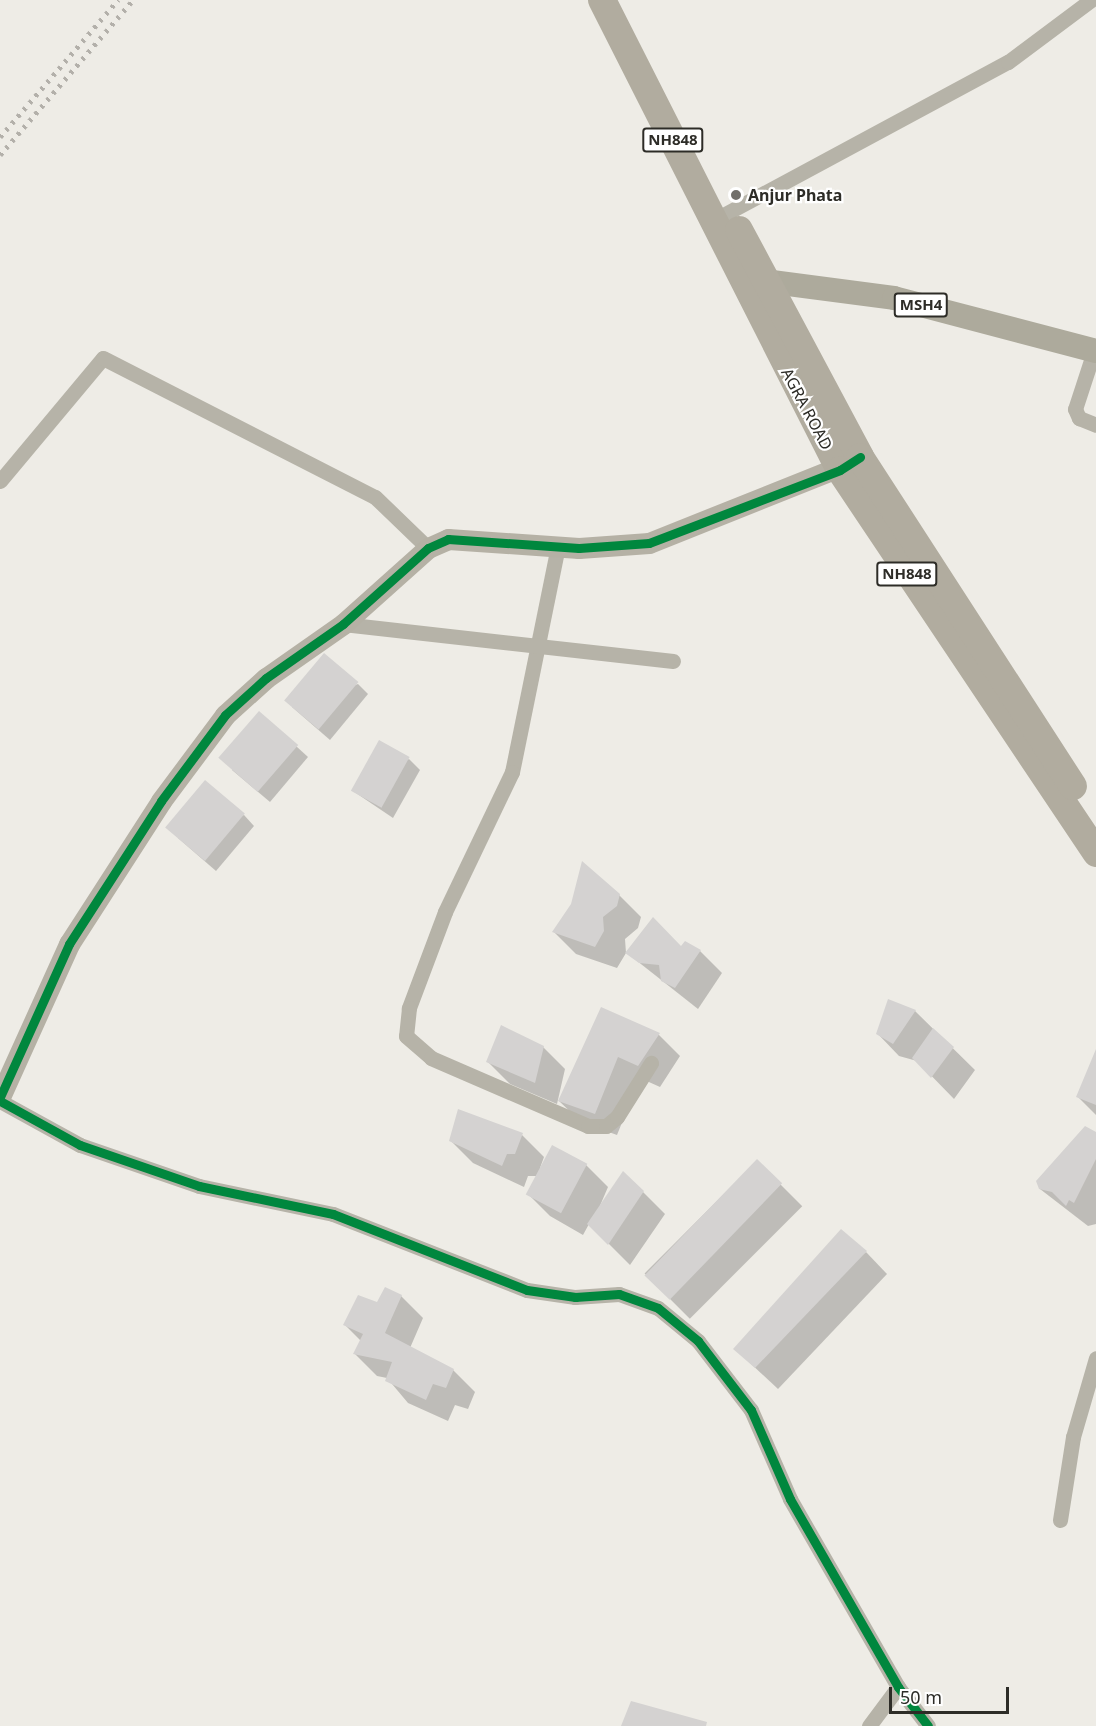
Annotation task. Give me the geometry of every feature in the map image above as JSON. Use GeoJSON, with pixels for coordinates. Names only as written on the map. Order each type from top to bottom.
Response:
{"type":"FeatureCollection","features":[{"type":"Feature","properties":{"kind":"highway","name":"NH848"},"geometry":{"type":"LineString","coordinates":[[602,0],[722,215]]}},
{"type":"Feature","properties":{"kind":"highway","name":"NH848"},"geometry":{"type":"LineString","coordinates":[[623,0],[753,279]]}},
{"type":"Feature","properties":{"kind":"highway","name":"AGRA ROAD"},"geometry":{"type":"LineString","coordinates":[[753,279],[850,464],[1096,853]]}},
{"type":"Feature","properties":{"kind":"highway","name":"AGRA ROAD"},"geometry":{"type":"LineString","coordinates":[[850,464],[1096,821]]}},
{"type":"Feature","properties":{"kind":"main road","name":"MSH4"},"geometry":{"type":"LineString","coordinates":[[753,279],[894,298],[1095,351]]}},
{"type":"Feature","properties":{"kind":"street"},"geometry":{"type":"LineString","coordinates":[[722,215],[1008,62],[1091,0]]}},
{"type":"Feature","properties":{"kind":"street"},"geometry":{"type":"LineString","coordinates":[[1095,351],[1075,409],[1079,418],[1096,425]]}},
{"type":"Feature","properties":{"kind":"street"},"geometry":{"type":"LineString","coordinates":[[0,481],[103,358],[375,497],[428,548]]}},
{"type":"Feature","properties":{"kind":"street"},"geometry":{"type":"LineString","coordinates":[[850,464],[650,543],[558,546],[448,539],[428,548],[343,624],[266,678],[225,715],[161,801],[69,944],[0,1099],[80,1145],[199,1186],[333,1214],[527,1290],[575,1297],[620,1294],[658,1308],[698,1341],[751,1410],[790,1499],[898,1687],[928,1726]]}},
{"type":"Feature","properties":{"kind":"street"},"geometry":{"type":"LineString","coordinates":[[558,546],[512,772],[449,902],[409,1008],[406,1035],[431,1058],[588,1126],[606,1126],[617,1117],[651,1063]]}},
{"type":"Feature","properties":{"kind":"street"},"geometry":{"type":"LineString","coordinates":[[343,624],[536,648],[673,661]]}},
{"type":"Feature","properties":{"kind":"street"},"geometry":{"type":"LineString","coordinates":[[1060,1520],[1073,1437],[1096,1358]]}},
{"type":"Feature","properties":{"kind":"street"},"geometry":{"type":"LineString","coordinates":[[869,1726],[898,1687]]}},
{"type":"Feature","properties":{"kind":"building"},"geometry":{"type":"Polygon","coordinates":[[[324,653],[358,682],[319,729],[284,700],[324,653]]]}},
{"type":"Feature","properties":{"kind":"building"},"geometry":{"type":"Polygon","coordinates":[[[259,711],[298,745],[258,792],[218,758],[259,711]]]}},
{"type":"Feature","properties":{"kind":"building"},"geometry":{"type":"Polygon","coordinates":[[[379,740],[410,757],[381,808],[351,791],[379,740]]]}},
{"type":"Feature","properties":{"kind":"building"},"geometry":{"type":"Polygon","coordinates":[[[205,780],[245,813],[205,861],[165,827],[205,780]]]}},
{"type":"Feature","properties":{"kind":"building"},"geometry":{"type":"Polygon","coordinates":[[[582,861],[620,894],[617,906],[603,917],[604,931],[595,947],[552,932],[571,904],[582,861]]]}},
{"type":"Feature","properties":{"kind":"building"},"geometry":{"type":"Polygon","coordinates":[[[653,917],[681,946],[685,941],[701,950],[675,988],[661,981],[659,965],[639,963],[625,953],[653,917]]]}},
{"type":"Feature","properties":{"kind":"building"},"geometry":{"type":"Polygon","coordinates":[[[888,999],[916,1010],[893,1044],[876,1034],[888,999]]]}},
{"type":"Feature","properties":{"kind":"building"},"geometry":{"type":"Polygon","coordinates":[[[601,1007],[660,1033],[638,1066],[618,1057],[595,1114],[558,1101],[601,1007]]]}},
{"type":"Feature","properties":{"kind":"building"},"geometry":{"type":"Polygon","coordinates":[[[501,1025],[544,1046],[535,1083],[486,1062],[501,1025]]]}},
{"type":"Feature","properties":{"kind":"building"},"geometry":{"type":"Polygon","coordinates":[[[933,1028],[954,1047],[931,1078],[912,1058],[933,1028]]]}},
{"type":"Feature","properties":{"kind":"building"},"geometry":{"type":"Polygon","coordinates":[[[1096,1049],[1096,1105],[1076,1097],[1096,1049]]]}},
{"type":"Feature","properties":{"kind":"building"},"geometry":{"type":"Polygon","coordinates":[[[458,1109],[523,1133],[515,1154],[507,1154],[502,1166],[449,1141],[458,1109]]]}},
{"type":"Feature","properties":{"kind":"building"},"geometry":{"type":"Polygon","coordinates":[[[1085,1126],[1096,1132],[1096,1159],[1074,1203],[1069,1200],[1066,1206],[1052,1192],[1039,1189],[1036,1181],[1085,1126]]]}},
{"type":"Feature","properties":{"kind":"building"},"geometry":{"type":"Polygon","coordinates":[[[552,1145],[587,1164],[561,1213],[526,1194],[552,1145]]]}},
{"type":"Feature","properties":{"kind":"building"},"geometry":{"type":"Polygon","coordinates":[[[757,1159],[782,1183],[670,1300],[644,1276],[757,1159]]]}},
{"type":"Feature","properties":{"kind":"building"},"geometry":{"type":"Polygon","coordinates":[[[623,1171],[644,1191],[608,1245],[587,1224],[623,1171]]]}},
{"type":"Feature","properties":{"kind":"building"},"geometry":{"type":"Polygon","coordinates":[[[841,1229],[867,1251],[755,1368],[733,1349],[841,1229]]]}},
{"type":"Feature","properties":{"kind":"building"},"geometry":{"type":"Polygon","coordinates":[[[385,1287],[402,1295],[385,1333],[454,1369],[446,1388],[433,1384],[426,1400],[385,1381],[392,1362],[353,1354],[363,1334],[343,1325],[358,1295],[377,1302],[385,1287]]]}},
{"type":"Feature","properties":{"kind":"building"},"geometry":{"type":"Polygon","coordinates":[[[631,1701],[707,1722],[706,1726],[621,1726],[631,1701]]]}},
{"type":"Feature","properties":{"kind":"railway"},"geometry":{"type":"LineString","coordinates":[[0,137],[118,0]]}},
{"type":"Feature","properties":{"kind":"railway"},"geometry":{"type":"LineString","coordinates":[[0,155],[133,0]]}},
{"type":"Feature","properties":{"kind":"cycle path"},"geometry":{"type":"LineString","coordinates":[[0,1097],[69,944],[161,801],[225,715],[266,678],[343,624],[428,548],[448,539],[579,548],[649,543],[840,470],[860,457]]}},
{"type":"Feature","properties":{"kind":"cycle path"},"geometry":{"type":"LineString","coordinates":[[0,1101],[80,1145],[199,1186],[333,1214],[527,1290],[575,1297],[619,1294],[658,1308],[698,1341],[751,1410],[790,1499],[898,1687],[928,1726]]}},
{"type":"Feature","properties":{"kind":"place","name":"Anjur Phata"},"geometry":{"type":"Point","coordinates":[736,195]}}]}
